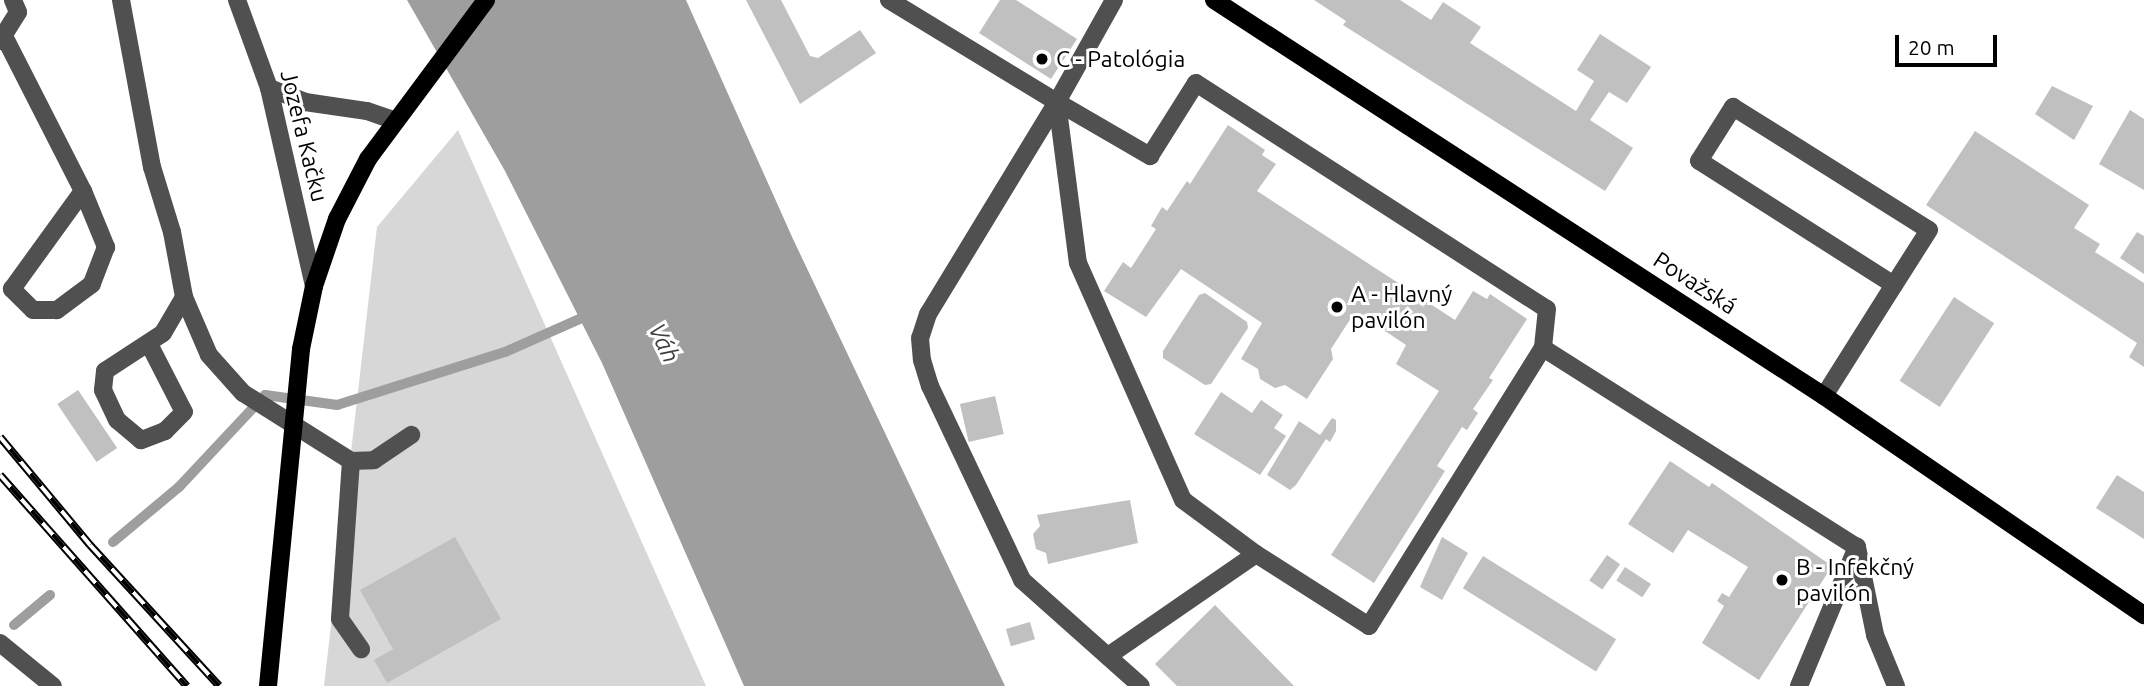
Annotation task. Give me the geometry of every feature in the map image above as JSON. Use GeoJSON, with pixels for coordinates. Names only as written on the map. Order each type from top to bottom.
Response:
{"type":"FeatureCollection","features":[{"type":"Feature","properties":{"kind":"main road"},"geometry":{"type":"LineString","coordinates":[[268,686],[301,349],[314,286],[337,219],[393,120],[486,0]]}},
{"type":"Feature","properties":{"kind":"main road","name":"Považská"},"geometry":{"type":"LineString","coordinates":[[1214,0],[1824,396],[2144,615]]}},
{"type":"Feature","properties":{"kind":"street"},"geometry":{"type":"LineString","coordinates":[[13,0],[18,12],[3,40],[83,191],[106,247],[92,284],[57,310],[33,310],[12,289],[83,191]]}},
{"type":"Feature","properties":{"kind":"street"},"geometry":{"type":"LineString","coordinates":[[121,0],[152,167],[172,232],[184,298],[209,355],[225,377],[262,407],[351,461],[374,460],[411,435]]}},
{"type":"Feature","properties":{"kind":"street","name":"Jozefa Kačku"},"geometry":{"type":"LineString","coordinates":[[237,0],[268,88],[314,286]]}},
{"type":"Feature","properties":{"kind":"street"},"geometry":{"type":"LineString","coordinates":[[889,0],[1150,156],[1196,83],[1547,309],[1543,348],[1368,626],[1256,554],[1183,500],[1084,275],[1057,102]]}},
{"type":"Feature","properties":{"kind":"street"},"geometry":{"type":"LineString","coordinates":[[1114,0],[1057,102],[928,314],[920,338],[922,360],[930,386],[1022,580],[1140,686]]}},
{"type":"Feature","properties":{"kind":"street"},"geometry":{"type":"LineString","coordinates":[[268,88],[305,102],[368,111],[393,120]]}},
{"type":"Feature","properties":{"kind":"street"},"geometry":{"type":"LineString","coordinates":[[1824,396],[1894,285],[1928,230],[1733,107],[1699,161],[1894,285]]}},
{"type":"Feature","properties":{"kind":"street"},"geometry":{"type":"LineString","coordinates":[[149,344],[184,412],[165,431],[141,440],[117,420],[103,390],[105,371],[163,333],[184,298]]}},
{"type":"Feature","properties":{"kind":"street"},"geometry":{"type":"LineString","coordinates":[[1543,348],[1857,547],[1875,635],[1896,686]]}},
{"type":"Feature","properties":{"kind":"street"},"geometry":{"type":"LineString","coordinates":[[351,461],[340,619],[361,649]]}},
{"type":"Feature","properties":{"kind":"street"},"geometry":{"type":"LineString","coordinates":[[1799,686],[1857,547]]}},
{"type":"Feature","properties":{"kind":"street"},"geometry":{"type":"LineString","coordinates":[[1108,656],[1256,554]]}},
{"type":"Feature","properties":{"kind":"street"},"geometry":{"type":"LineString","coordinates":[[0,643],[53,686]]}},
{"type":"Feature","properties":{"kind":"shaded area"},"geometry":{"type":"Polygon","coordinates":[[[458,130],[706,686],[324,686],[377,227],[458,130]]]}},
{"type":"Feature","properties":{"kind":"water","name":"Váh"},"geometry":{"type":"Polygon","coordinates":[[[407,0],[686,0],[793,239],[1005,686],[744,686],[602,363],[505,171],[407,0]]]}},
{"type":"Feature","properties":{"kind":"building"},"geometry":{"type":"Polygon","coordinates":[[[746,0],[781,0],[810,56],[818,58],[860,30],[876,53],[800,104],[746,0]]]}},
{"type":"Feature","properties":{"kind":"building","name":"C - Patológia"},"geometry":{"type":"Polygon","coordinates":[[[1000,0],[1016,0],[1077,39],[1051,79],[979,33],[1000,0]]]}},
{"type":"Feature","properties":{"kind":"building"},"geometry":{"type":"Polygon","coordinates":[[[1314,0],[1400,0],[1431,20],[1443,2],[1481,27],[1470,43],[1576,111],[1594,81],[1577,70],[1600,34],[1651,67],[1627,103],[1609,92],[1590,120],[1633,148],[1605,191],[1343,25],[1346,21],[1314,0]]]}},
{"type":"Feature","properties":{"kind":"building"},"geometry":{"type":"Polygon","coordinates":[[[2052,86],[2093,106],[2074,140],[2035,114],[2052,86]]]}},
{"type":"Feature","properties":{"kind":"building"},"geometry":{"type":"Polygon","coordinates":[[[2130,110],[2144,119],[2144,190],[2099,164],[2130,110]]]}},
{"type":"Feature","properties":{"kind":"building","name":"A - Hlavný pavilón"},"geometry":{"type":"Polygon","coordinates":[[[1228,125],[1265,150],[1262,155],[1276,164],[1257,191],[1455,320],[1473,291],[1487,299],[1490,294],[1527,319],[1489,378],[1493,380],[1473,409],[1478,413],[1467,430],[1462,427],[1437,466],[1445,471],[1374,583],[1331,555],[1439,391],[1396,364],[1406,345],[1361,315],[1351,318],[1331,349],[1333,359],[1307,399],[1285,385],[1275,388],[1260,379],[1258,369],[1241,359],[1262,323],[1181,269],[1146,317],[1104,291],[1123,262],[1131,268],[1156,229],[1151,226],[1162,207],[1167,211],[1187,181],[1190,184],[1228,125]]]}},
{"type":"Feature","properties":{"kind":"building"},"geometry":{"type":"Polygon","coordinates":[[[1975,131],[2089,205],[2074,228],[2100,244],[2095,252],[2144,283],[2144,367],[2129,357],[2137,343],[1926,205],[1975,131]]]}},
{"type":"Feature","properties":{"kind":"building"},"geometry":{"type":"Polygon","coordinates":[[[2137,232],[2144,236],[2144,274],[2120,258],[2137,232]]]}},
{"type":"Feature","properties":{"kind":"building"},"geometry":{"type":"Polygon","coordinates":[[[1205,293],[1247,322],[1248,328],[1211,384],[1205,385],[1163,358],[1163,351],[1199,295],[1205,293]]]}},
{"type":"Feature","properties":{"kind":"building"},"geometry":{"type":"Polygon","coordinates":[[[1954,297],[1994,323],[1940,407],[1900,381],[1954,297]]]}},
{"type":"Feature","properties":{"kind":"building"},"geometry":{"type":"Polygon","coordinates":[[[78,390],[117,448],[96,462],[57,404],[78,390]]]}},
{"type":"Feature","properties":{"kind":"building"},"geometry":{"type":"Polygon","coordinates":[[[1221,392],[1252,413],[1261,400],[1283,415],[1274,428],[1286,436],[1260,475],[1194,434],[1221,392]]]}},
{"type":"Feature","properties":{"kind":"building"},"geometry":{"type":"Polygon","coordinates":[[[995,396],[1004,434],[969,442],[960,404],[995,396]]]}},
{"type":"Feature","properties":{"kind":"building"},"geometry":{"type":"Polygon","coordinates":[[[1332,418],[1336,420],[1336,431],[1330,442],[1326,439],[1296,485],[1290,490],[1267,475],[1299,421],[1320,435],[1332,418]]]}},
{"type":"Feature","properties":{"kind":"building","name":"B - Infekčný pavilón"},"geometry":{"type":"Polygon","coordinates":[[[1670,461],[1709,487],[1712,483],[1832,566],[1759,680],[1702,643],[1724,606],[1717,601],[1722,593],[1729,597],[1748,567],[1688,530],[1673,553],[1628,524],[1670,461]]]}},
{"type":"Feature","properties":{"kind":"building"},"geometry":{"type":"Polygon","coordinates":[[[2117,475],[2144,492],[2144,539],[2096,508],[2117,475]]]}},
{"type":"Feature","properties":{"kind":"building"},"geometry":{"type":"Polygon","coordinates":[[[1130,500],[1138,543],[1048,564],[1046,553],[1036,549],[1033,534],[1040,526],[1037,515],[1130,500]]]}},
{"type":"Feature","properties":{"kind":"building"},"geometry":{"type":"Polygon","coordinates":[[[455,537],[501,619],[387,683],[374,660],[393,649],[360,590],[455,537]]]}},
{"type":"Feature","properties":{"kind":"building"},"geometry":{"type":"Polygon","coordinates":[[[1442,537],[1468,553],[1442,600],[1420,587],[1442,537]]]}},
{"type":"Feature","properties":{"kind":"building"},"geometry":{"type":"Polygon","coordinates":[[[1607,555],[1620,564],[1602,590],[1589,580],[1607,555]]]}},
{"type":"Feature","properties":{"kind":"building"},"geometry":{"type":"Polygon","coordinates":[[[1483,556],[1616,639],[1596,671],[1463,588],[1483,556]]]}},
{"type":"Feature","properties":{"kind":"building"},"geometry":{"type":"Polygon","coordinates":[[[1625,567],[1651,584],[1642,597],[1616,580],[1625,567]]]}},
{"type":"Feature","properties":{"kind":"building"},"geometry":{"type":"Polygon","coordinates":[[[1215,605],[1294,686],[1177,686],[1155,664],[1215,605]]]}},
{"type":"Feature","properties":{"kind":"building"},"geometry":{"type":"Polygon","coordinates":[[[1030,622],[1035,639],[1011,646],[1006,629],[1030,622]]]}},
{"type":"Feature","properties":{"kind":"waterway"},"geometry":{"type":"LineString","coordinates":[[113,542],[179,487],[265,395],[337,405],[505,352],[593,313]]}},
{"type":"Feature","properties":{"kind":"waterway"},"geometry":{"type":"LineString","coordinates":[[14,625],[50,595]]}},
{"type":"Feature","properties":{"kind":"railway"},"geometry":{"type":"LineString","coordinates":[[0,437],[90,545],[219,686]]}},
{"type":"Feature","properties":{"kind":"railway"},"geometry":{"type":"LineString","coordinates":[[0,475],[187,686]]}},
{"type":"Feature","properties":{"kind":"place","name":"C - Patológia"},"geometry":{"type":"Point","coordinates":[1042,59]}},
{"type":"Feature","properties":{"kind":"place","name":"A - Hlavný pavilón"},"geometry":{"type":"Point","coordinates":[1337,307]}},
{"type":"Feature","properties":{"kind":"place","name":"B - Infekčný pavilón"},"geometry":{"type":"Point","coordinates":[1782,580]}}]}
